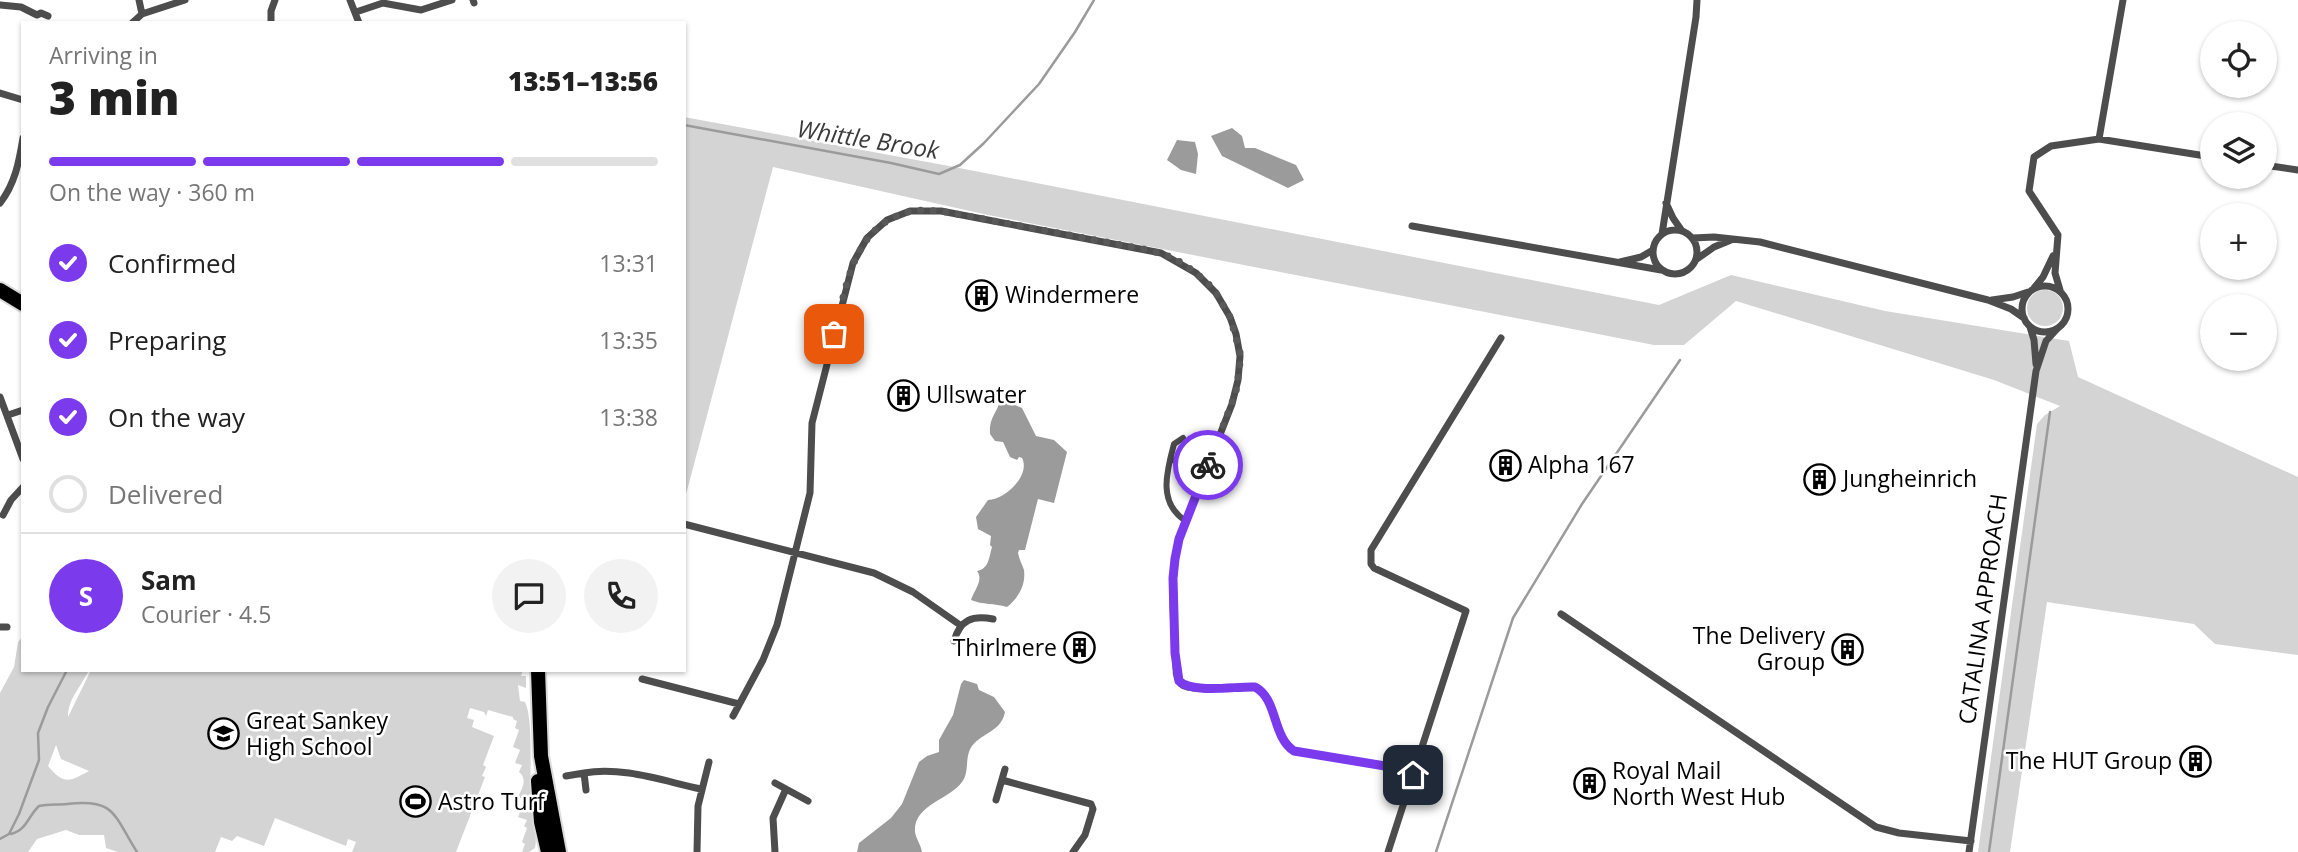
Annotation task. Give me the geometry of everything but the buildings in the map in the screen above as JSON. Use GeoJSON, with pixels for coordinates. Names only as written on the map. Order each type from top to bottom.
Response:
{"type":"FeatureCollection","features":[{"type":"Feature","properties":{"kind":"main road"},"geometry":{"type":"LineString","coordinates":[[0,290],[21,303]]}},
{"type":"Feature","properties":{"kind":"main road"},"geometry":{"type":"LineString","coordinates":[[538,672],[541,756],[554,851]]}},
{"type":"Feature","properties":{"kind":"street"},"geometry":{"type":"LineString","coordinates":[[139,0],[142,14]]}},
{"type":"Feature","properties":{"kind":"street"},"geometry":{"type":"LineString","coordinates":[[134,21],[142,14],[185,0]]}},
{"type":"Feature","properties":{"kind":"street"},"geometry":{"type":"LineString","coordinates":[[271,21],[275,0]]}},
{"type":"Feature","properties":{"kind":"street"},"geometry":{"type":"LineString","coordinates":[[349,0],[358,21]]}},
{"type":"Feature","properties":{"kind":"street"},"geometry":{"type":"LineString","coordinates":[[356,12],[383,3],[421,9],[452,0]]}},
{"type":"Feature","properties":{"kind":"street"},"geometry":{"type":"LineString","coordinates":[[1661,270],[1653,258],[1653,250],[1662,234],[1697,0]]}},
{"type":"Feature","properties":{"kind":"street"},"geometry":{"type":"LineString","coordinates":[[2099,139],[2123,0]]}},
{"type":"Feature","properties":{"kind":"street"},"geometry":{"type":"LineString","coordinates":[[0,5],[21,7],[35,19],[41,13],[48,16]]}},
{"type":"Feature","properties":{"kind":"street"},"geometry":{"type":"LineString","coordinates":[[0,93],[21,99]]}},
{"type":"Feature","properties":{"kind":"street"},"geometry":{"type":"LineString","coordinates":[[1693,238],[1714,237],[1760,242],[1988,300],[2011,309],[2042,332],[2057,329],[2068,312],[2066,299],[2055,278],[2058,235],[2029,191],[2034,158],[2050,146],[2099,139],[2200,155]]}},
{"type":"Feature","properties":{"kind":"street"},"geometry":{"type":"LineString","coordinates":[[0,203],[21,165]]}},
{"type":"Feature","properties":{"kind":"street"},"geometry":{"type":"LineString","coordinates":[[2277,167],[2298,170]]}},
{"type":"Feature","properties":{"kind":"street"},"geometry":{"type":"LineString","coordinates":[[1666,202],[1682,231],[1693,238],[1697,259]]}},
{"type":"Feature","properties":{"kind":"street"},"geometry":{"type":"LineString","coordinates":[[733,716],[771,642],[795,552],[810,493],[812,423],[853,263],[862,244],[887,220],[910,211],[951,213],[1149,250],[1184,264],[1206,281],[1216,293],[1230,317],[1241,356],[1236,392],[1179,539],[1174,569],[1177,676],[1181,684],[1187,687],[1260,689],[1284,742],[1294,751],[1385,766],[1413,775]]}},
{"type":"Feature","properties":{"kind":"street"},"geometry":{"type":"LineString","coordinates":[[1412,226],[1661,270],[1668,274],[1688,271],[1697,259],[1714,247],[1732,240]]}},
{"type":"Feature","properties":{"kind":"street"},"geometry":{"type":"LineString","coordinates":[[1662,234],[1682,231]]}},
{"type":"Feature","properties":{"kind":"street"},"geometry":{"type":"LineString","coordinates":[[2026,321],[2022,303],[2043,277],[2056,249]]}},
{"type":"Feature","properties":{"kind":"street"},"geometry":{"type":"LineString","coordinates":[[1616,263],[1642,257],[1653,250]]}},
{"type":"Feature","properties":{"kind":"street"},"geometry":{"type":"LineString","coordinates":[[1988,300],[2013,297],[2047,285],[2060,290]]}},
{"type":"Feature","properties":{"kind":"street","name":"CATALINA APPROACH"},"geometry":{"type":"LineString","coordinates":[[2026,321],[2034,340],[2036,371]]}},
{"type":"Feature","properties":{"kind":"street","name":"CATALINA APPROACH"},"geometry":{"type":"LineString","coordinates":[[1969,852],[2036,371],[2046,341],[2057,329]]}},
{"type":"Feature","properties":{"kind":"street"},"geometry":{"type":"LineString","coordinates":[[1388,852],[1466,611],[1374,568],[1371,564],[1371,550],[1500,338]]}},
{"type":"Feature","properties":{"kind":"street"},"geometry":{"type":"LineString","coordinates":[[0,397],[21,453]]}},
{"type":"Feature","properties":{"kind":"street"},"geometry":{"type":"LineString","coordinates":[[8,415],[21,411]]}},
{"type":"Feature","properties":{"kind":"street"},"geometry":{"type":"LineString","coordinates":[[1182,438],[1174,444],[1166,476],[1167,491],[1175,510],[1186,521]]}},
{"type":"Feature","properties":{"kind":"street"},"geometry":{"type":"LineString","coordinates":[[1170,460],[1198,463]]}},
{"type":"Feature","properties":{"kind":"street"},"geometry":{"type":"LineString","coordinates":[[11,522],[2,515],[11,499],[21,489]]}},
{"type":"Feature","properties":{"kind":"street"},"geometry":{"type":"LineString","coordinates":[[686,525],[881,577],[912,592],[960,625]]}},
{"type":"Feature","properties":{"kind":"street"},"geometry":{"type":"LineString","coordinates":[[1561,614],[1876,827],[1899,833],[1970,841]]}},
{"type":"Feature","properties":{"kind":"street"},"geometry":{"type":"LineString","coordinates":[[954,641],[960,625],[975,618],[993,619]]}},
{"type":"Feature","properties":{"kind":"street"},"geometry":{"type":"LineString","coordinates":[[642,679],[739,704]]}},
{"type":"Feature","properties":{"kind":"street"},"geometry":{"type":"LineString","coordinates":[[697,852],[696,821],[709,762]]}},
{"type":"Feature","properties":{"kind":"street"},"geometry":{"type":"LineString","coordinates":[[996,800],[1005,769]]}},
{"type":"Feature","properties":{"kind":"street"},"geometry":{"type":"LineString","coordinates":[[566,776],[597,770],[616,771],[701,789]]}},
{"type":"Feature","properties":{"kind":"street"},"geometry":{"type":"LineString","coordinates":[[584,772],[586,790]]}},
{"type":"Feature","properties":{"kind":"street"},"geometry":{"type":"LineString","coordinates":[[1002,780],[1091,804],[1093,809],[1090,824],[1073,852]]}},
{"type":"Feature","properties":{"kind":"street"},"geometry":{"type":"LineString","coordinates":[[775,783],[808,801]]}},
{"type":"Feature","properties":{"kind":"street"},"geometry":{"type":"LineString","coordinates":[[775,852],[773,818],[776,806],[786,789]]}},
{"type":"Feature","properties":{"kind":"shaded area"},"geometry":{"type":"Polygon","coordinates":[[[686,117],[1659,305],[1731,275],[1885,311],[2069,341],[2078,377],[2298,477],[2298,655],[2215,644],[2194,624],[2047,602],[2010,852],[1978,852],[2037,424],[2045,415],[2060,406],[1994,380],[1736,301],[1684,345],[1654,345],[988,215],[773,167],[686,494],[686,117]]]}},
{"type":"Feature","properties":{"kind":"shaded area"},"geometry":{"type":"Polygon","coordinates":[[[1232,128],[1242,136],[1245,148],[1255,148],[1296,165],[1304,180],[1288,188],[1222,156],[1211,136],[1232,128]]]}},
{"type":"Feature","properties":{"kind":"shaded area"},"geometry":{"type":"Polygon","coordinates":[[[1177,140],[1195,142],[1198,154],[1196,174],[1181,170],[1167,160],[1177,140]]]}},
{"type":"Feature","properties":{"kind":"shaded area"},"geometry":{"type":"Polygon","coordinates":[[[2045,290],[2057,296],[2063,308],[2057,320],[2045,326],[2033,320],[2027,308],[2033,296],[2045,290]]]}},
{"type":"Feature","properties":{"kind":"shaded area"},"geometry":{"type":"Polygon","coordinates":[[[1000,399],[1022,408],[1036,436],[1054,440],[1067,452],[1054,503],[1038,499],[1025,550],[1019,550],[1018,553],[1024,570],[1022,586],[1018,596],[1007,607],[971,600],[979,581],[977,571],[986,565],[992,547],[991,536],[978,529],[976,517],[988,500],[1009,491],[1023,472],[1022,458],[1017,460],[1010,457],[1003,442],[995,441],[990,434],[1000,399]]]}},
{"type":"Feature","properties":{"kind":"shaded area","name":"Great Sankey High School"},"geometry":{"type":"Polygon","coordinates":[[[21,638],[21,672],[88,672],[72,699],[68,717],[90,672],[522,672],[521,676],[526,676],[526,688],[518,685],[520,701],[525,702],[528,711],[535,848],[522,852],[527,820],[518,817],[525,800],[518,797],[524,781],[519,772],[522,765],[515,763],[520,750],[513,747],[519,730],[515,728],[517,721],[513,717],[488,710],[486,716],[484,712],[470,708],[467,718],[474,720],[472,727],[494,736],[483,765],[486,767],[482,776],[485,777],[456,852],[352,852],[356,842],[348,839],[346,846],[275,818],[264,846],[237,836],[232,841],[221,837],[215,852],[118,852],[106,848],[104,835],[79,835],[66,830],[37,839],[28,852],[0,852],[0,693],[14,667],[21,638]],[[56,745],[48,766],[58,776],[67,780],[89,771],[61,759],[56,745]]]}},
{"type":"Feature","properties":{"kind":"shaded area"},"geometry":{"type":"Polygon","coordinates":[[[964,680],[977,684],[979,690],[994,697],[1005,712],[1000,724],[972,746],[962,782],[920,815],[915,832],[922,852],[857,852],[859,843],[891,818],[902,804],[919,762],[939,752],[939,740],[953,715],[964,680]]]}},
{"type":"Feature","properties":{"kind":"waterway","name":"Whittle Brook"},"geometry":{"type":"LineString","coordinates":[[686,125],[939,174],[960,165],[1039,84],[1094,0]]}},
{"type":"Feature","properties":{"kind":"waterway"},"geometry":{"type":"LineString","coordinates":[[1436,852],[1513,618],[1582,504],[1680,360]]}},
{"type":"Feature","properties":{"kind":"waterway"},"geometry":{"type":"LineString","coordinates":[[1989,852],[2050,412]]}},
{"type":"Feature","properties":{"kind":"waterway","name":"Whittle Brook"},"geometry":{"type":"LineString","coordinates":[[0,839],[9,834],[19,814],[39,760],[38,733],[66,672]]}},
{"type":"Feature","properties":{"kind":"waterway"},"geometry":{"type":"LineString","coordinates":[[11,834],[24,826],[39,806],[95,804],[112,812],[137,852]]}},
{"type":"Feature","properties":{"kind":"way so far"},"geometry":{"type":"LineString","coordinates":[[834,334],[853,263],[862,244],[887,220],[910,211],[941,211],[1161,253],[1184,264],[1206,281],[1216,293],[1230,317],[1241,356],[1236,392],[1208,465]]}},
{"type":"Feature","properties":{"kind":"place","name":"Windermere"},"geometry":{"type":"Point","coordinates":[982,295]}},
{"type":"Feature","properties":{"kind":"place","name":"Ullswater"},"geometry":{"type":"Point","coordinates":[903,395]}},
{"type":"Feature","properties":{"kind":"place","name":"Alpha 167"},"geometry":{"type":"Point","coordinates":[1505,465]}},
{"type":"Feature","properties":{"kind":"place","name":"Jungheinrich"},"geometry":{"type":"Point","coordinates":[1820,479]}},
{"type":"Feature","properties":{"kind":"place","name":"Thirlmere"},"geometry":{"type":"Point","coordinates":[1080,648]}},
{"type":"Feature","properties":{"kind":"place","name":"The Delivery Group"},"geometry":{"type":"Point","coordinates":[1848,649]}},
{"type":"Feature","properties":{"kind":"place","name":"Great Sankey High School"},"geometry":{"type":"Point","coordinates":[223,734]}},
{"type":"Feature","properties":{"kind":"place","name":"The HUT Group"},"geometry":{"type":"Point","coordinates":[2195,761]}},
{"type":"Feature","properties":{"kind":"place","name":"Royal Mail North West Hub"},"geometry":{"type":"Point","coordinates":[1589,784]}},
{"type":"Feature","properties":{"kind":"place","name":"Astro Turf"},"geometry":{"type":"Point","coordinates":[415,802]}},
{"type":"Feature","properties":{"kind":"route"},"geometry":{"type":"LineString","coordinates":[[1208,465],[1179,539],[1175,559],[1175,653],[1179,681],[1184,686],[1200,688],[1260,689],[1284,742],[1294,751],[1385,766],[1413,775]]}}]}
